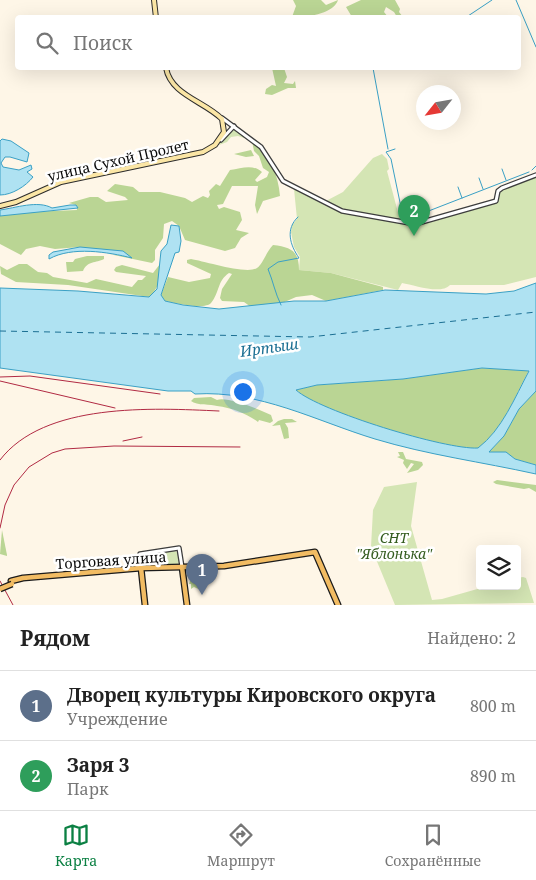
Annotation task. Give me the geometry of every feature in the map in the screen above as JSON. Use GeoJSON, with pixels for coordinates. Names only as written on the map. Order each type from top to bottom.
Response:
{"type":"FeatureCollection","features":[{"type":"Feature","properties":{"kind":"main road"},"geometry":{"type":"LineString","coordinates":[[154,0],[156,15]]}},
{"type":"Feature","properties":{"kind":"main road"},"geometry":{"type":"LineString","coordinates":[[166,70],[168,77],[175,86],[220,117],[224,127],[221,140]]}},
{"type":"Feature","properties":{"kind":"main road","name":"улица Сухой Пролет"},"geometry":{"type":"LineString","coordinates":[[0,206],[16,202],[61,182],[191,155],[212,148],[221,140]]}},
{"type":"Feature","properties":{"kind":"main road","name":"Торговая улица"},"geometry":{"type":"LineString","coordinates":[[0,588],[28,578],[141,568],[224,566],[315,552],[338,605]]}},
{"type":"Feature","properties":{"kind":"main road"},"geometry":{"type":"LineString","coordinates":[[182,567],[187,605]]}},
{"type":"Feature","properties":{"kind":"main road"},"geometry":{"type":"LineString","coordinates":[[141,568],[145,605]]}},
{"type":"Feature","properties":{"kind":"street"},"geometry":{"type":"LineString","coordinates":[[220,117],[261,147],[280,178],[293,187],[342,211],[405,223],[427,222],[496,201],[500,189],[536,175]]}},
{"type":"Feature","properties":{"kind":"street"},"geometry":{"type":"LineString","coordinates":[[224,127],[232,124]]}},
{"type":"Feature","properties":{"kind":"street"},"geometry":{"type":"LineString","coordinates":[[221,140],[231,128],[236,127]]}},
{"type":"Feature","properties":{"kind":"street"},"geometry":{"type":"LineString","coordinates":[[141,568],[140,554],[179,548],[182,567]]}},
{"type":"Feature","properties":{"kind":"green space"},"geometry":{"type":"Polygon","coordinates":[[[293,0],[321,0],[326,5],[338,0],[331,9],[314,15],[293,15],[296,6],[293,0]]]}},
{"type":"Feature","properties":{"kind":"green space"},"geometry":{"type":"Polygon","coordinates":[[[361,0],[395,0],[401,15],[396,15],[386,7],[384,12],[386,15],[351,15],[346,7],[361,0]]]}},
{"type":"Feature","properties":{"kind":"green space"},"geometry":{"type":"Polygon","coordinates":[[[272,70],[285,70],[287,77],[284,83],[293,84],[295,81],[296,88],[288,88],[272,95],[265,94],[266,89],[272,85],[276,86],[272,70]]]}},
{"type":"Feature","properties":{"kind":"green space"},"geometry":{"type":"Polygon","coordinates":[[[232,127],[248,137],[247,139],[238,136],[231,137],[227,142],[219,145],[232,127]]]}},
{"type":"Feature","properties":{"kind":"green space"},"geometry":{"type":"Polygon","coordinates":[[[252,141],[264,153],[272,166],[280,196],[263,201],[257,214],[255,205],[258,186],[232,186],[223,204],[217,205],[219,209],[224,207],[240,212],[242,220],[236,230],[249,233],[241,238],[235,248],[225,251],[185,240],[179,226],[172,221],[164,224],[163,238],[155,250],[155,260],[152,263],[80,247],[55,249],[40,246],[26,249],[21,255],[0,244],[0,216],[28,212],[77,210],[76,205],[69,203],[90,197],[98,197],[106,202],[128,200],[125,197],[107,191],[115,184],[133,187],[139,192],[160,192],[185,198],[192,202],[203,196],[208,198],[210,195],[209,191],[216,184],[220,186],[230,170],[247,167],[255,168],[262,172],[255,180],[257,182],[267,177],[269,172],[263,168],[259,156],[254,151],[252,141]]]}},
{"type":"Feature","properties":{"kind":"green space"},"geometry":{"type":"Polygon","coordinates":[[[251,150],[254,156],[246,157],[234,154],[251,150]]]}},
{"type":"Feature","properties":{"kind":"green space"},"geometry":{"type":"Polygon","coordinates":[[[382,154],[387,159],[389,169],[387,171],[400,220],[344,210],[324,202],[343,192],[373,158],[382,154]]]}},
{"type":"Feature","properties":{"kind":"green space"},"geometry":{"type":"Polygon","coordinates":[[[75,168],[81,176],[62,178],[65,171],[75,168]]]}},
{"type":"Feature","properties":{"kind":"green space"},"geometry":{"type":"Polygon","coordinates":[[[536,176],[536,277],[504,285],[450,285],[440,289],[402,283],[398,290],[331,273],[299,270],[300,257],[294,247],[291,232],[292,225],[297,219],[294,189],[332,208],[412,226],[499,201],[500,190],[536,176]]]}},
{"type":"Feature","properties":{"kind":"green space"},"geometry":{"type":"Polygon","coordinates":[[[273,245],[285,247],[293,251],[296,254],[299,270],[331,273],[383,287],[383,290],[326,301],[312,295],[296,297],[280,304],[251,307],[244,302],[222,301],[220,298],[222,289],[232,274],[229,273],[222,280],[214,299],[208,305],[196,306],[169,302],[165,301],[161,295],[168,277],[189,282],[210,278],[211,274],[187,263],[187,260],[191,259],[235,269],[252,270],[259,266],[273,245]]]}},
{"type":"Feature","properties":{"kind":"green space"},"geometry":{"type":"Polygon","coordinates":[[[87,256],[104,256],[104,259],[89,264],[83,271],[67,272],[66,262],[73,262],[75,259],[87,256]]]}},
{"type":"Feature","properties":{"kind":"green space"},"geometry":{"type":"Polygon","coordinates":[[[19,264],[27,264],[38,272],[47,273],[53,277],[87,283],[96,279],[132,287],[138,280],[142,280],[146,276],[116,272],[114,270],[116,267],[122,265],[153,273],[160,264],[160,274],[159,282],[149,297],[68,285],[16,282],[1,274],[0,266],[7,270],[19,264]]]}},
{"type":"Feature","properties":{"kind":"green space"},"geometry":{"type":"Polygon","coordinates":[[[482,368],[529,370],[495,432],[478,448],[439,443],[355,419],[309,399],[296,390],[317,385],[403,379],[482,368]]]}},
{"type":"Feature","properties":{"kind":"green space"},"geometry":{"type":"Polygon","coordinates":[[[536,391],[536,465],[515,459],[506,453],[489,452],[504,436],[519,409],[536,391]]]}},
{"type":"Feature","properties":{"kind":"green space"},"geometry":{"type":"Polygon","coordinates":[[[211,397],[217,400],[235,401],[259,410],[271,415],[273,421],[270,423],[259,420],[258,422],[249,416],[233,410],[214,405],[197,404],[191,401],[194,398],[211,397]]]}},
{"type":"Feature","properties":{"kind":"green space"},"geometry":{"type":"Polygon","coordinates":[[[284,419],[292,419],[297,422],[285,423],[288,428],[289,438],[284,439],[280,425],[272,426],[284,419]]]}},
{"type":"Feature","properties":{"kind":"green space"},"geometry":{"type":"Polygon","coordinates":[[[398,452],[403,452],[406,459],[422,462],[423,465],[418,470],[407,473],[414,464],[411,463],[407,469],[403,463],[404,460],[397,457],[400,456],[398,452]]]}},
{"type":"Feature","properties":{"kind":"green space"},"geometry":{"type":"Polygon","coordinates":[[[497,480],[536,485],[536,492],[529,488],[524,489],[493,482],[497,480]]]}},
{"type":"Feature","properties":{"kind":"green space","name":"СНТ \"Яблонька\""},"geometry":{"type":"Polygon","coordinates":[[[417,482],[411,526],[432,600],[476,589],[521,590],[521,577],[523,577],[526,578],[534,603],[395,605],[371,547],[373,510],[384,487],[417,482]]]}},
{"type":"Feature","properties":{"kind":"green space"},"geometry":{"type":"Polygon","coordinates":[[[2,530],[7,555],[7,556],[0,554],[2,530]]]}},
{"type":"Feature","properties":{"kind":"green space"},"geometry":{"type":"Polygon","coordinates":[[[175,551],[178,553],[179,563],[176,566],[147,566],[147,560],[142,560],[142,557],[147,554],[175,551]]]}},
{"type":"Feature","properties":{"kind":"green space"},"geometry":{"type":"Polygon","coordinates":[[[200,577],[201,580],[197,583],[203,584],[203,591],[194,587],[191,589],[190,581],[200,577]]]}},
{"type":"Feature","properties":{"kind":"water"},"geometry":{"type":"Polygon","coordinates":[[[2,139],[11,141],[29,153],[27,162],[5,157],[1,163],[3,167],[19,170],[31,165],[32,169],[27,172],[33,177],[27,184],[18,189],[0,195],[0,141],[2,139]]]}},
{"type":"Feature","properties":{"kind":"water"},"geometry":{"type":"Polygon","coordinates":[[[26,205],[40,205],[52,208],[76,205],[78,208],[0,216],[0,210],[26,205]]]}},
{"type":"Feature","properties":{"kind":"water","name":"Иртыш"},"geometry":{"type":"Polygon","coordinates":[[[171,225],[179,226],[181,241],[179,252],[175,253],[161,295],[165,301],[219,309],[294,301],[326,301],[385,290],[486,294],[514,291],[536,283],[536,391],[519,409],[504,436],[489,452],[506,452],[515,459],[536,465],[536,474],[395,445],[287,408],[242,397],[219,394],[195,394],[191,391],[168,391],[0,368],[0,288],[78,291],[149,297],[157,289],[161,251],[167,244],[171,225]],[[482,368],[403,379],[317,385],[296,390],[309,399],[384,428],[439,443],[478,448],[487,441],[501,423],[529,371],[482,368]]]}},
{"type":"Feature","properties":{"kind":"water"},"geometry":{"type":"Polygon","coordinates":[[[80,247],[123,251],[132,258],[101,252],[79,251],[58,255],[49,259],[49,255],[53,252],[80,247]]]}},
{"type":"Feature","properties":{"kind":"waterway"},"geometry":{"type":"LineString","coordinates":[[470,15],[492,0]]}},
{"type":"Feature","properties":{"kind":"waterway"},"geometry":{"type":"LineString","coordinates":[[516,0],[536,47]]}},
{"type":"Feature","properties":{"kind":"waterway"},"geometry":{"type":"LineString","coordinates":[[373,70],[388,149]]}},
{"type":"Feature","properties":{"kind":"waterway"},"geometry":{"type":"LineString","coordinates":[[395,149],[386,152],[391,159],[403,217],[408,219],[424,212]]}},
{"type":"Feature","properties":{"kind":"waterway"},"geometry":{"type":"LineString","coordinates":[[532,170],[536,166]]}},
{"type":"Feature","properties":{"kind":"waterway"},"geometry":{"type":"LineString","coordinates":[[502,169],[506,180]]}},
{"type":"Feature","properties":{"kind":"waterway"},"geometry":{"type":"LineString","coordinates":[[426,212],[529,172]]}},
{"type":"Feature","properties":{"kind":"waterway"},"geometry":{"type":"LineString","coordinates":[[479,178],[483,189]]}},
{"type":"Feature","properties":{"kind":"waterway"},"geometry":{"type":"LineString","coordinates":[[458,187],[462,198]]}},
{"type":"Feature","properties":{"kind":"waterway"},"geometry":{"type":"LineString","coordinates":[[281,305],[268,269],[278,262],[299,258],[293,248],[290,237],[291,227],[298,217]]}},
{"type":"Feature","properties":{"kind":"ferry route"},"geometry":{"type":"LineString","coordinates":[[0,331],[310,337],[536,312]]}},
{"type":"Feature","properties":{"kind":"railway"},"geometry":{"type":"LineString","coordinates":[[0,377],[30,376],[160,394]]}},
{"type":"Feature","properties":{"kind":"railway"},"geometry":{"type":"LineString","coordinates":[[0,381],[115,408]]}},
{"type":"Feature","properties":{"kind":"railway"},"geometry":{"type":"LineString","coordinates":[[0,460],[19,441],[44,427],[71,418],[132,410],[219,411]]}},
{"type":"Feature","properties":{"kind":"railway"},"geometry":{"type":"LineString","coordinates":[[123,441],[142,437]]}},
{"type":"Feature","properties":{"kind":"railway"},"geometry":{"type":"LineString","coordinates":[[0,528],[5,505],[14,485],[29,467],[52,453],[65,449],[114,446],[240,447]]}},
{"type":"Feature","properties":{"kind":"railway"},"geometry":{"type":"LineString","coordinates":[[0,581],[13,605]]}},
{"type":"Feature","properties":{"kind":"place","name":"Заря 3"},"geometry":{"type":"Point","coordinates":[414,236]}},
{"type":"Feature","properties":{"kind":"place","name":"Дворец культуры Кировского округа"},"geometry":{"type":"Point","coordinates":[202,595]}}]}
